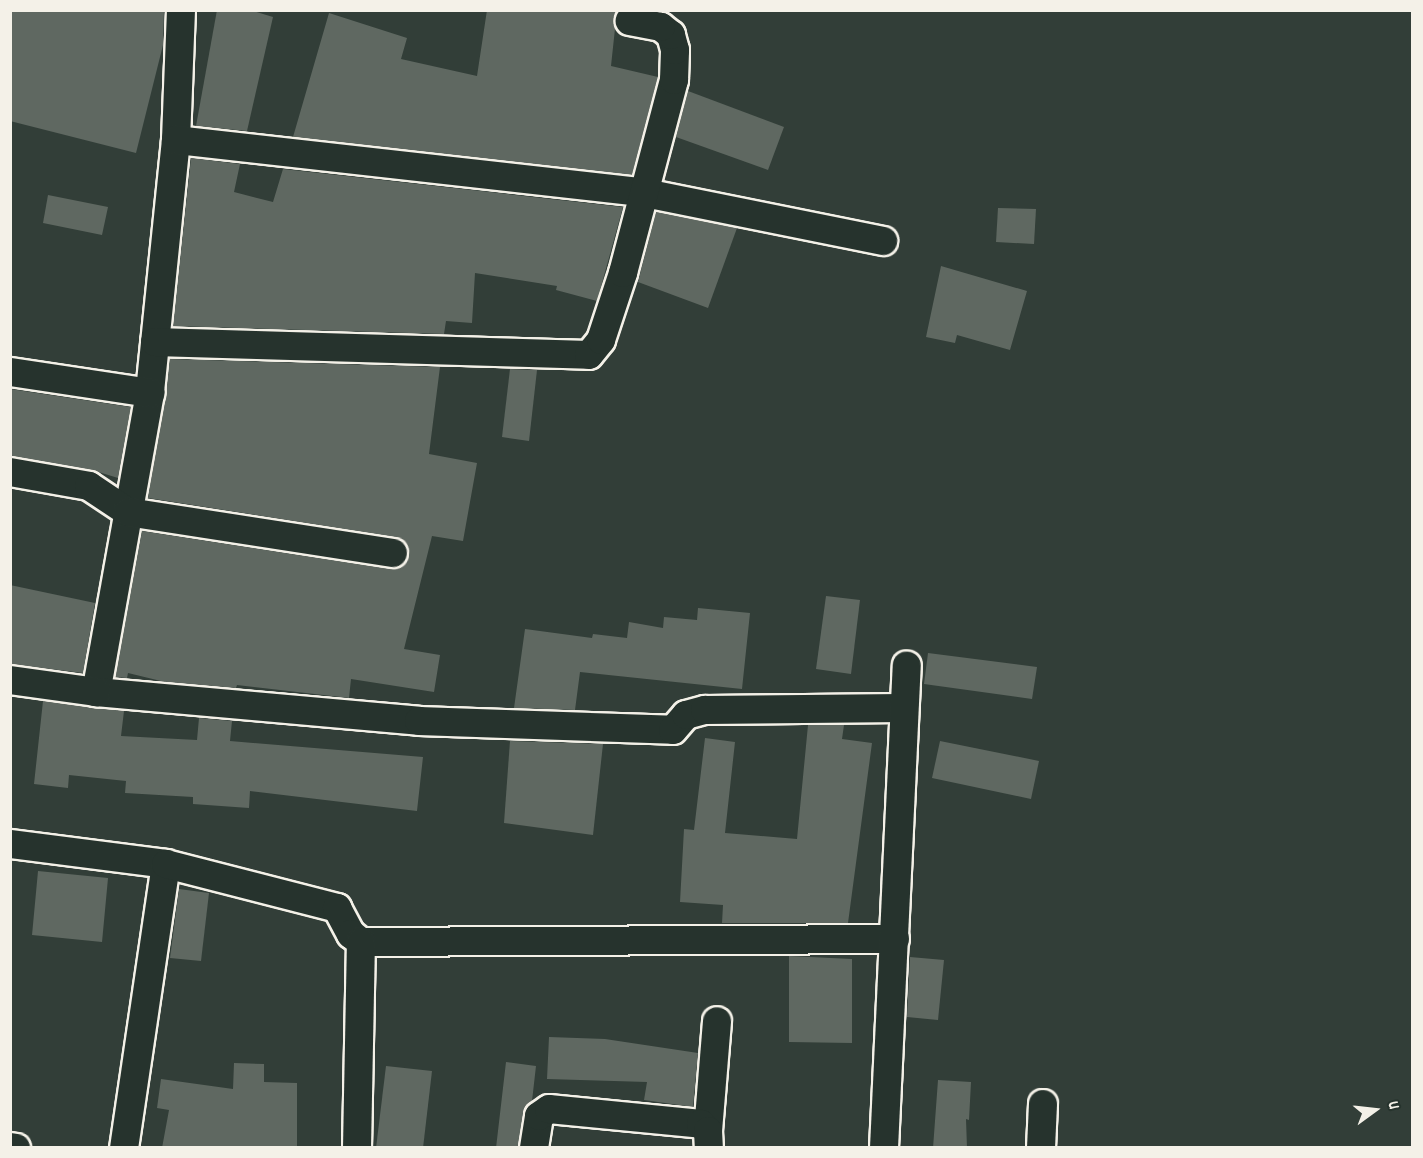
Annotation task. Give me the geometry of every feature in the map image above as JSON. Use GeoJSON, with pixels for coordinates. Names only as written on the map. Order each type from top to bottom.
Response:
{"type":"FeatureCollection","features":[{"type":"Feature","properties":{"kind":"street"},"geometry":{"type":"LineString","coordinates":[[96,692],[150,393],[176,140],[181,10]]}},
{"type":"Feature","properties":{"kind":"street"},"geometry":{"type":"LineString","coordinates":[[155,342],[589,355],[601,340],[610,315],[674,80],[675,50],[670,35],[661,27],[630,21]]}},
{"type":"Feature","properties":{"kind":"street"},"geometry":{"type":"LineString","coordinates":[[176,140],[645,193],[883,241]]}},
{"type":"Feature","properties":{"kind":"street"},"geometry":{"type":"LineString","coordinates":[[10,372],[150,393]]}},
{"type":"Feature","properties":{"kind":"street"},"geometry":{"type":"LineString","coordinates":[[10,472],[89,486],[128,512],[393,553]]}},
{"type":"Feature","properties":{"kind":"street"},"geometry":{"type":"LineString","coordinates":[[884,1148],[895,939],[903,708],[907,666]]}},
{"type":"Feature","properties":{"kind":"street"},"geometry":{"type":"LineString","coordinates":[[10,680],[96,692],[419,721],[672,730],[686,716],[705,710],[903,708]]}},
{"type":"Feature","properties":{"kind":"street"},"geometry":{"type":"LineString","coordinates":[[10,844],[166,864],[337,908],[351,934],[362,942],[895,939]]}},
{"type":"Feature","properties":{"kind":"street"},"geometry":{"type":"LineString","coordinates":[[124,1148],[166,864]]}},
{"type":"Feature","properties":{"kind":"street"},"geometry":{"type":"LineString","coordinates":[[357,1148],[362,942]]}},
{"type":"Feature","properties":{"kind":"street"},"geometry":{"type":"LineString","coordinates":[[708,1139],[717,1022]]}},
{"type":"Feature","properties":{"kind":"street"},"geometry":{"type":"LineString","coordinates":[[1041,1148],[1042,1104]]}},
{"type":"Feature","properties":{"kind":"street"},"geometry":{"type":"LineString","coordinates":[[534,1148],[539,1116],[549,1109],[701,1125],[708,1139]]}},
{"type":"Feature","properties":{"kind":"street"},"geometry":{"type":"LineString","coordinates":[[10,1147],[16,1148]]}},
{"type":"Feature","properties":{"kind":"building"},"geometry":{"type":"Polygon","coordinates":[[[10,10],[164,10],[163,45],[136,153],[10,121],[10,10]]]}},
{"type":"Feature","properties":{"kind":"building"},"geometry":{"type":"Polygon","coordinates":[[[217,10],[250,10],[273,17],[247,131],[196,126],[217,10]]]}},
{"type":"Feature","properties":{"kind":"building"},"geometry":{"type":"Polygon","coordinates":[[[487,10],[617,10],[611,66],[658,77],[632,175],[293,137],[329,13],[407,38],[401,59],[477,76],[487,10]]]}},
{"type":"Feature","properties":{"kind":"building"},"geometry":{"type":"Polygon","coordinates":[[[688,91],[784,127],[768,170],[676,137],[688,91]]]}},
{"type":"Feature","properties":{"kind":"building"},"geometry":{"type":"Polygon","coordinates":[[[191,158],[240,164],[234,192],[273,202],[283,169],[623,207],[597,301],[556,290],[557,286],[475,273],[472,323],[446,321],[444,334],[173,326],[191,158]]]}},
{"type":"Feature","properties":{"kind":"building"},"geometry":{"type":"Polygon","coordinates":[[[48,195],[108,207],[102,235],[43,223],[48,195]]]}},
{"type":"Feature","properties":{"kind":"building"},"geometry":{"type":"Polygon","coordinates":[[[998,208],[1036,209],[1034,244],[996,242],[998,208]]]}},
{"type":"Feature","properties":{"kind":"building"},"geometry":{"type":"Polygon","coordinates":[[[656,212],[737,228],[708,308],[638,282],[656,212]]]}},
{"type":"Feature","properties":{"kind":"building"},"geometry":{"type":"Polygon","coordinates":[[[941,266],[1027,291],[1010,350],[957,335],[955,343],[926,337],[941,266]]]}},
{"type":"Feature","properties":{"kind":"building"},"geometry":{"type":"Polygon","coordinates":[[[170,359],[440,367],[429,454],[477,463],[463,541],[432,536],[404,649],[440,655],[434,692],[351,679],[349,698],[237,685],[236,688],[165,682],[128,673],[127,678],[115,677],[142,531],[390,569],[399,568],[409,556],[408,547],[396,537],[148,498],[170,359]]]}},
{"type":"Feature","properties":{"kind":"building"},"geometry":{"type":"Polygon","coordinates":[[[510,369],[537,370],[529,441],[502,437],[510,369]]]}},
{"type":"Feature","properties":{"kind":"building"},"geometry":{"type":"Polygon","coordinates":[[[10,389],[131,407],[118,478],[92,470],[10,456],[10,389]]]}},
{"type":"Feature","properties":{"kind":"building"},"geometry":{"type":"Polygon","coordinates":[[[10,585],[95,603],[83,673],[10,664],[10,585]]]}},
{"type":"Feature","properties":{"kind":"building"},"geometry":{"type":"Polygon","coordinates":[[[826,596],[860,600],[851,674],[816,669],[826,596]]]}},
{"type":"Feature","properties":{"kind":"building"},"geometry":{"type":"Polygon","coordinates":[[[698,608],[750,613],[742,689],[580,672],[575,710],[514,708],[525,629],[592,638],[593,634],[627,638],[629,622],[663,628],[664,617],[697,620],[698,608]]]}},
{"type":"Feature","properties":{"kind":"building"},"geometry":{"type":"Polygon","coordinates":[[[928,653],[1037,667],[1032,699],[924,684],[928,653]]]}},
{"type":"Feature","properties":{"kind":"building"},"geometry":{"type":"Polygon","coordinates":[[[43,701],[124,711],[121,736],[197,740],[199,718],[232,721],[230,741],[423,757],[417,811],[250,791],[249,808],[193,804],[193,797],[125,793],[126,781],[69,775],[68,788],[34,784],[43,701]]]}},
{"type":"Feature","properties":{"kind":"building"},"geometry":{"type":"Polygon","coordinates":[[[808,725],[844,725],[842,739],[872,743],[848,923],[722,923],[723,905],[680,902],[684,829],[694,830],[705,738],[735,742],[725,833],[797,839],[808,725]]]}},
{"type":"Feature","properties":{"kind":"building"},"geometry":{"type":"Polygon","coordinates":[[[510,741],[603,744],[593,835],[504,823],[510,741]]]}},
{"type":"Feature","properties":{"kind":"building"},"geometry":{"type":"Polygon","coordinates":[[[940,741],[1039,761],[1031,799],[932,778],[940,741]]]}},
{"type":"Feature","properties":{"kind":"building"},"geometry":{"type":"Polygon","coordinates":[[[38,871],[108,878],[102,942],[32,935],[38,871]]]}},
{"type":"Feature","properties":{"kind":"building"},"geometry":{"type":"Polygon","coordinates":[[[179,889],[209,893],[201,961],[170,958],[179,889]]]}},
{"type":"Feature","properties":{"kind":"building"},"geometry":{"type":"Polygon","coordinates":[[[789,956],[852,959],[852,1043],[789,1042],[789,956]]]}},
{"type":"Feature","properties":{"kind":"building"},"geometry":{"type":"Polygon","coordinates":[[[910,957],[944,960],[938,1020],[907,1017],[910,957]]]}},
{"type":"Feature","properties":{"kind":"building"},"geometry":{"type":"Polygon","coordinates":[[[549,1037],[605,1039],[698,1053],[693,1107],[644,1100],[647,1082],[547,1079],[549,1037]]]}},
{"type":"Feature","properties":{"kind":"building"},"geometry":{"type":"Polygon","coordinates":[[[506,1062],[536,1066],[532,1101],[523,1113],[518,1148],[496,1148],[506,1062]]]}},
{"type":"Feature","properties":{"kind":"building"},"geometry":{"type":"Polygon","coordinates":[[[234,1063],[264,1064],[264,1082],[297,1083],[297,1148],[162,1148],[169,1110],[157,1108],[161,1079],[233,1089],[234,1063]]]}},
{"type":"Feature","properties":{"kind":"building"},"geometry":{"type":"Polygon","coordinates":[[[386,1066],[432,1071],[423,1148],[376,1148],[386,1066]]]}},
{"type":"Feature","properties":{"kind":"building"},"geometry":{"type":"Polygon","coordinates":[[[938,1080],[971,1082],[969,1120],[966,1119],[967,1148],[933,1148],[938,1080]]]}}]}
